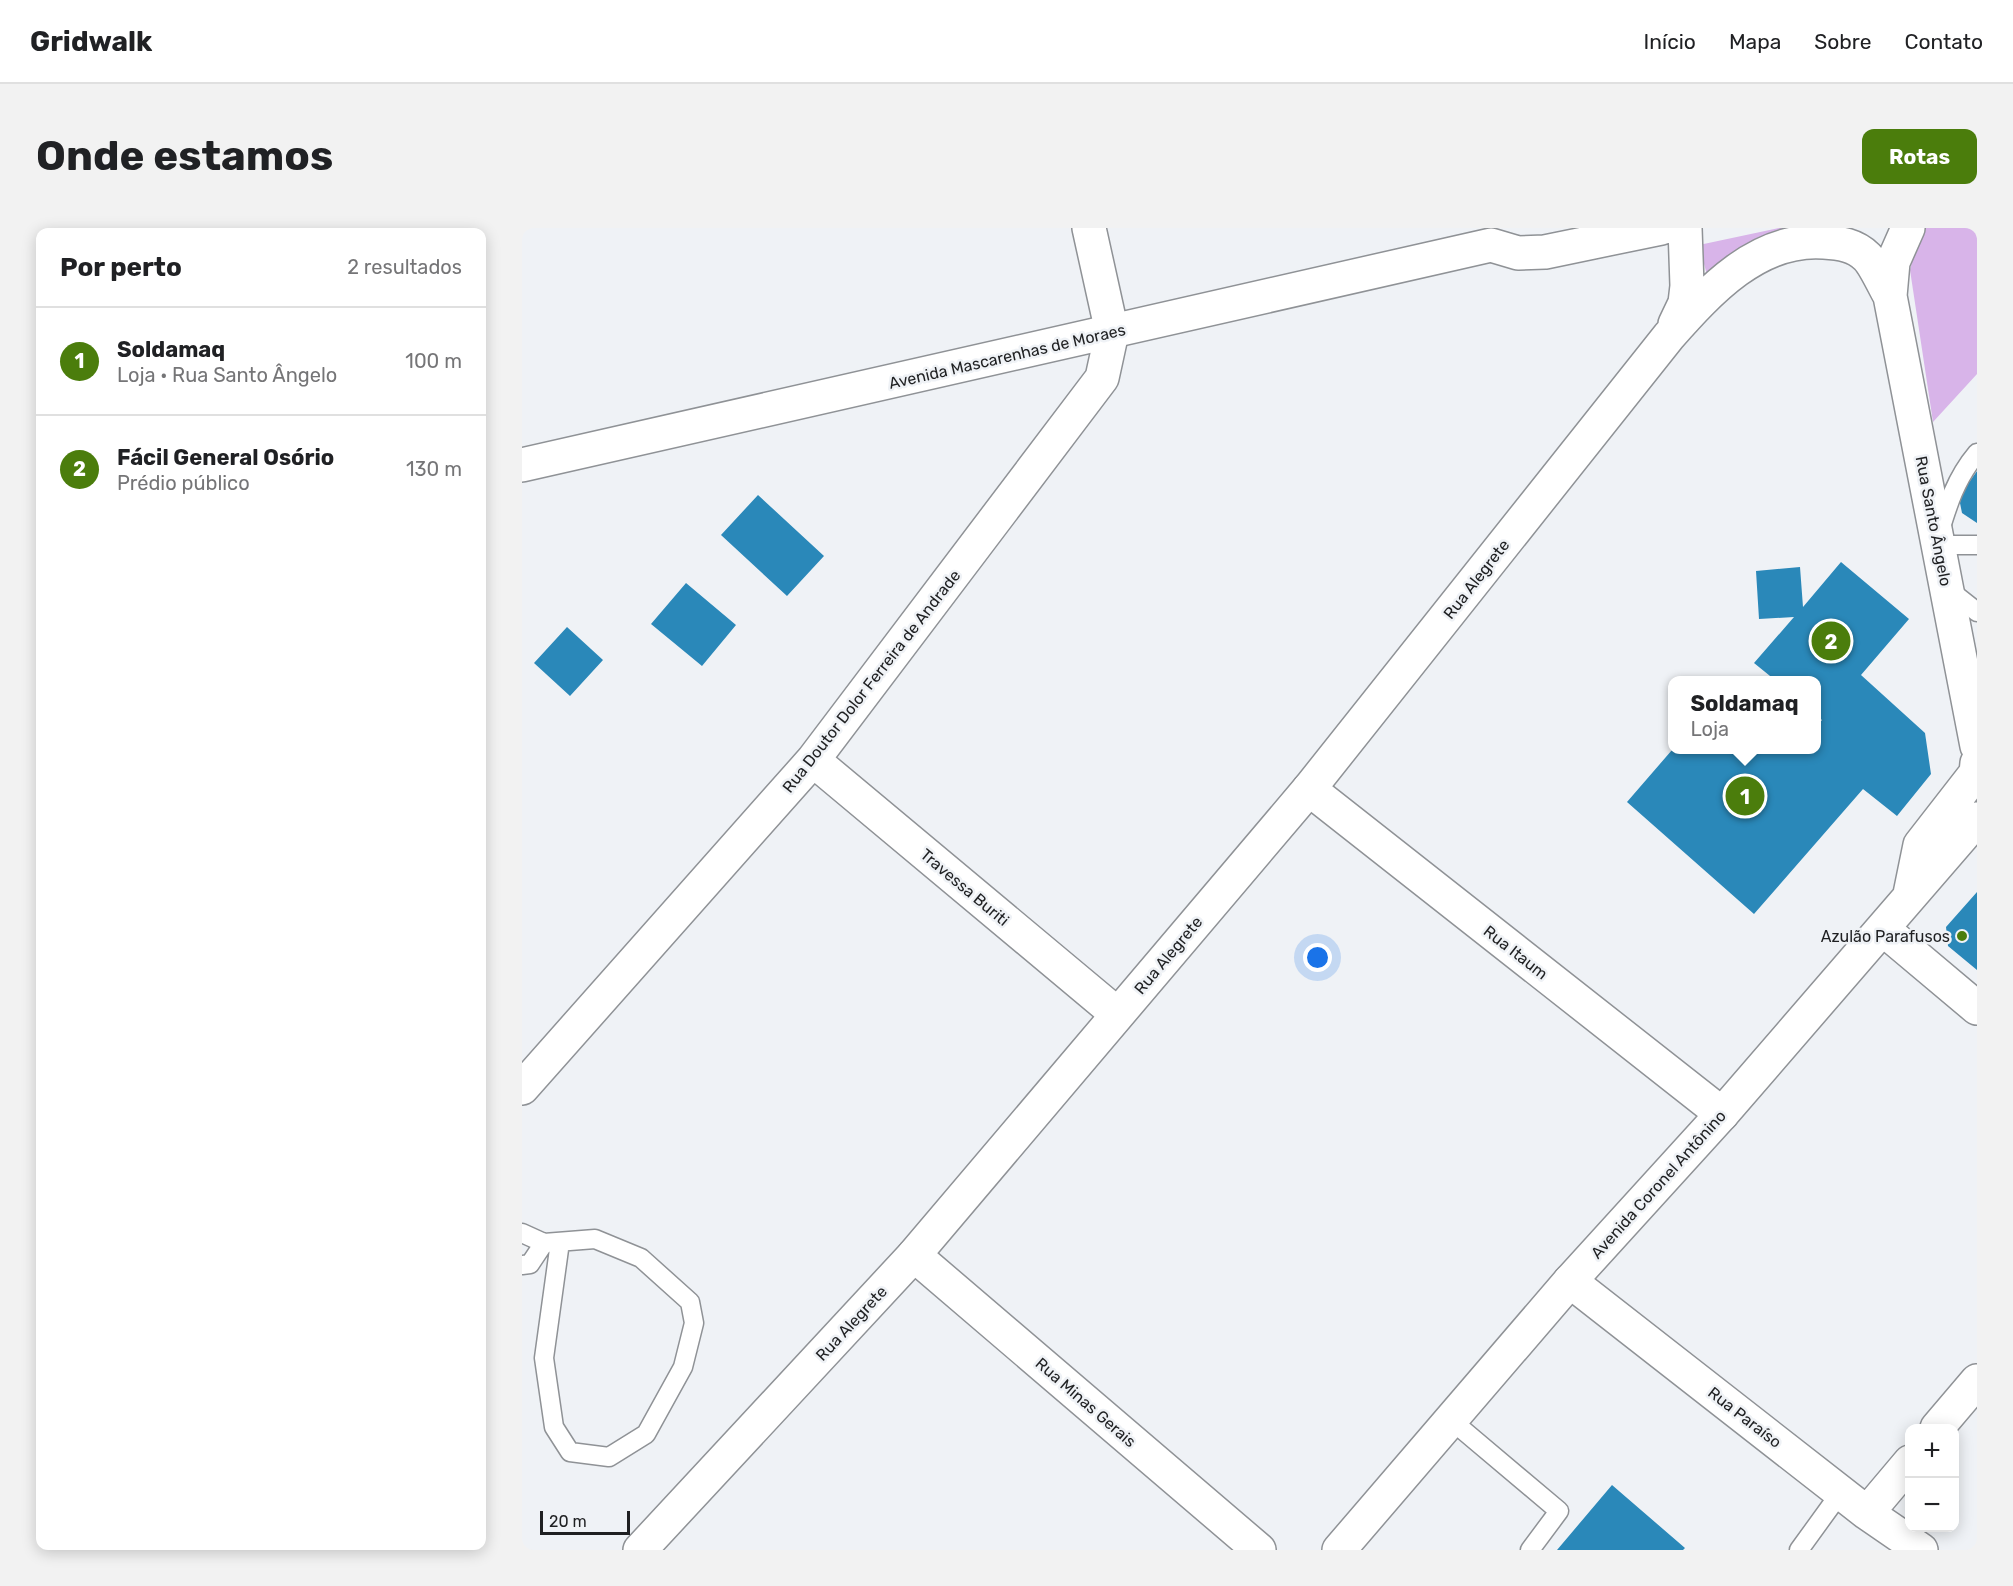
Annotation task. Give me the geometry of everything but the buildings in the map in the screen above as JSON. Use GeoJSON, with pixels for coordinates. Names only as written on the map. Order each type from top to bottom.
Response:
{"type":"FeatureCollection","features":[{"type":"Feature","properties":{"kind":"main road"},"geometry":{"type":"LineString","coordinates":[[1089,228],[1112,332]]}},
{"type":"Feature","properties":{"kind":"main road","name":"Avenida Mascarenhas de Moraes"},"geometry":{"type":"LineString","coordinates":[[522,465],[1112,332],[1497,236],[1518,253],[1545,252],[1661,228]]}},
{"type":"Feature","properties":{"kind":"main road"},"geometry":{"type":"LineString","coordinates":[[1669,336],[1685,303],[1687,285],[1685,228]]}},
{"type":"Feature","properties":{"kind":"main road"},"geometry":{"type":"LineString","coordinates":[[1890,296],[1893,262],[1908,228]]}},
{"type":"Feature","properties":{"kind":"main road"},"geometry":{"type":"LineString","coordinates":[[1669,336],[1697,304],[1751,259],[1782,247],[1813,241],[1845,244],[1868,257],[1890,296]]}},
{"type":"Feature","properties":{"kind":"main road","name":"Rua Santo Ângelo"},"geometry":{"type":"LineString","coordinates":[[1890,296],[1977,746]]}},
{"type":"Feature","properties":{"kind":"main road","name":"Rua Doutor Dolor Ferreira de Andrade"},"geometry":{"type":"LineString","coordinates":[[522,1088],[813,760],[1102,378],[1112,332]]}},
{"type":"Feature","properties":{"kind":"main road","name":"Rua Alegrete"},"geometry":{"type":"LineString","coordinates":[[640,1550],[914,1255],[1309,789],[1669,336]]}},
{"type":"Feature","properties":{"kind":"main road","name":"Travessa Buriti"},"geometry":{"type":"LineString","coordinates":[[813,760],[1118,1014]]}},
{"type":"Feature","properties":{"kind":"main road"},"geometry":{"type":"LineString","coordinates":[[1909,898],[1920,845],[1976,772],[1977,763]]}},
{"type":"Feature","properties":{"kind":"main road","name":"Rua Itaum"},"geometry":{"type":"LineString","coordinates":[[1309,789],[1722,1114]]}},
{"type":"Feature","properties":{"kind":"main road","name":"Avenida Coronel Antônino"},"geometry":{"type":"LineString","coordinates":[[1339,1550],[1570,1281],[1722,1114],[1977,819]]}},
{"type":"Feature","properties":{"kind":"main road"},"geometry":{"type":"LineString","coordinates":[[1883,929],[1977,1008]]}},
{"type":"Feature","properties":{"kind":"main road","name":"Rua Minas Gerais"},"geometry":{"type":"LineString","coordinates":[[914,1255],[1259,1550]]}},
{"type":"Feature","properties":{"kind":"main road","name":"Rua Paraíso"},"geometry":{"type":"LineString","coordinates":[[1570,1281],[1867,1513],[1921,1550]]}},
{"type":"Feature","properties":{"kind":"main road"},"geometry":{"type":"LineString","coordinates":[[1940,1424],[1977,1381]]}},
{"type":"Feature","properties":{"kind":"main road"},"geometry":{"type":"LineString","coordinates":[[1867,1513],[1905,1468]]}},
{"type":"Feature","properties":{"kind":"lane"},"geometry":{"type":"LineString","coordinates":[[1977,453],[1963,470],[1955,485],[1937,540],[1950,545],[1977,545]]}},
{"type":"Feature","properties":{"kind":"lane"},"geometry":{"type":"LineString","coordinates":[[1946,588],[1977,612]]}},
{"type":"Feature","properties":{"kind":"lane"},"geometry":{"type":"LineString","coordinates":[[522,1233],[552,1242],[595,1239],[641,1258],[690,1302],[694,1323],[683,1367],[646,1434],[609,1457],[570,1452],[554,1427],[544,1358],[552,1242]]}},
{"type":"Feature","properties":{"kind":"lane"},"geometry":{"type":"LineString","coordinates":[[522,1265],[530,1264],[552,1242]]}},
{"type":"Feature","properties":{"kind":"lane"},"geometry":{"type":"LineString","coordinates":[[1451,1420],[1559,1511],[1530,1550]]}},
{"type":"Feature","properties":{"kind":"lane"},"geometry":{"type":"LineString","coordinates":[[1799,1550],[1841,1492]]}},
{"type":"Feature","properties":{"kind":"shaded area"},"geometry":{"type":"Polygon","coordinates":[[[1779,228],[1819,228],[1707,275],[1699,245],[1779,228]]]}},
{"type":"Feature","properties":{"kind":"shaded area"},"geometry":{"type":"Polygon","coordinates":[[[1924,228],[1977,228],[1977,374],[1933,422],[1910,270],[1917,242],[1924,228]]]}},
{"type":"Feature","properties":{"kind":"place","name":"Fácil General Osório"},"geometry":{"type":"Point","coordinates":[1831,641]}},
{"type":"Feature","properties":{"kind":"place","name":"Soldamaq"},"geometry":{"type":"Point","coordinates":[1745,796]}},
{"type":"Feature","properties":{"kind":"place","name":"Azulão Parafusos"},"geometry":{"type":"Point","coordinates":[1962,936]}}]}
